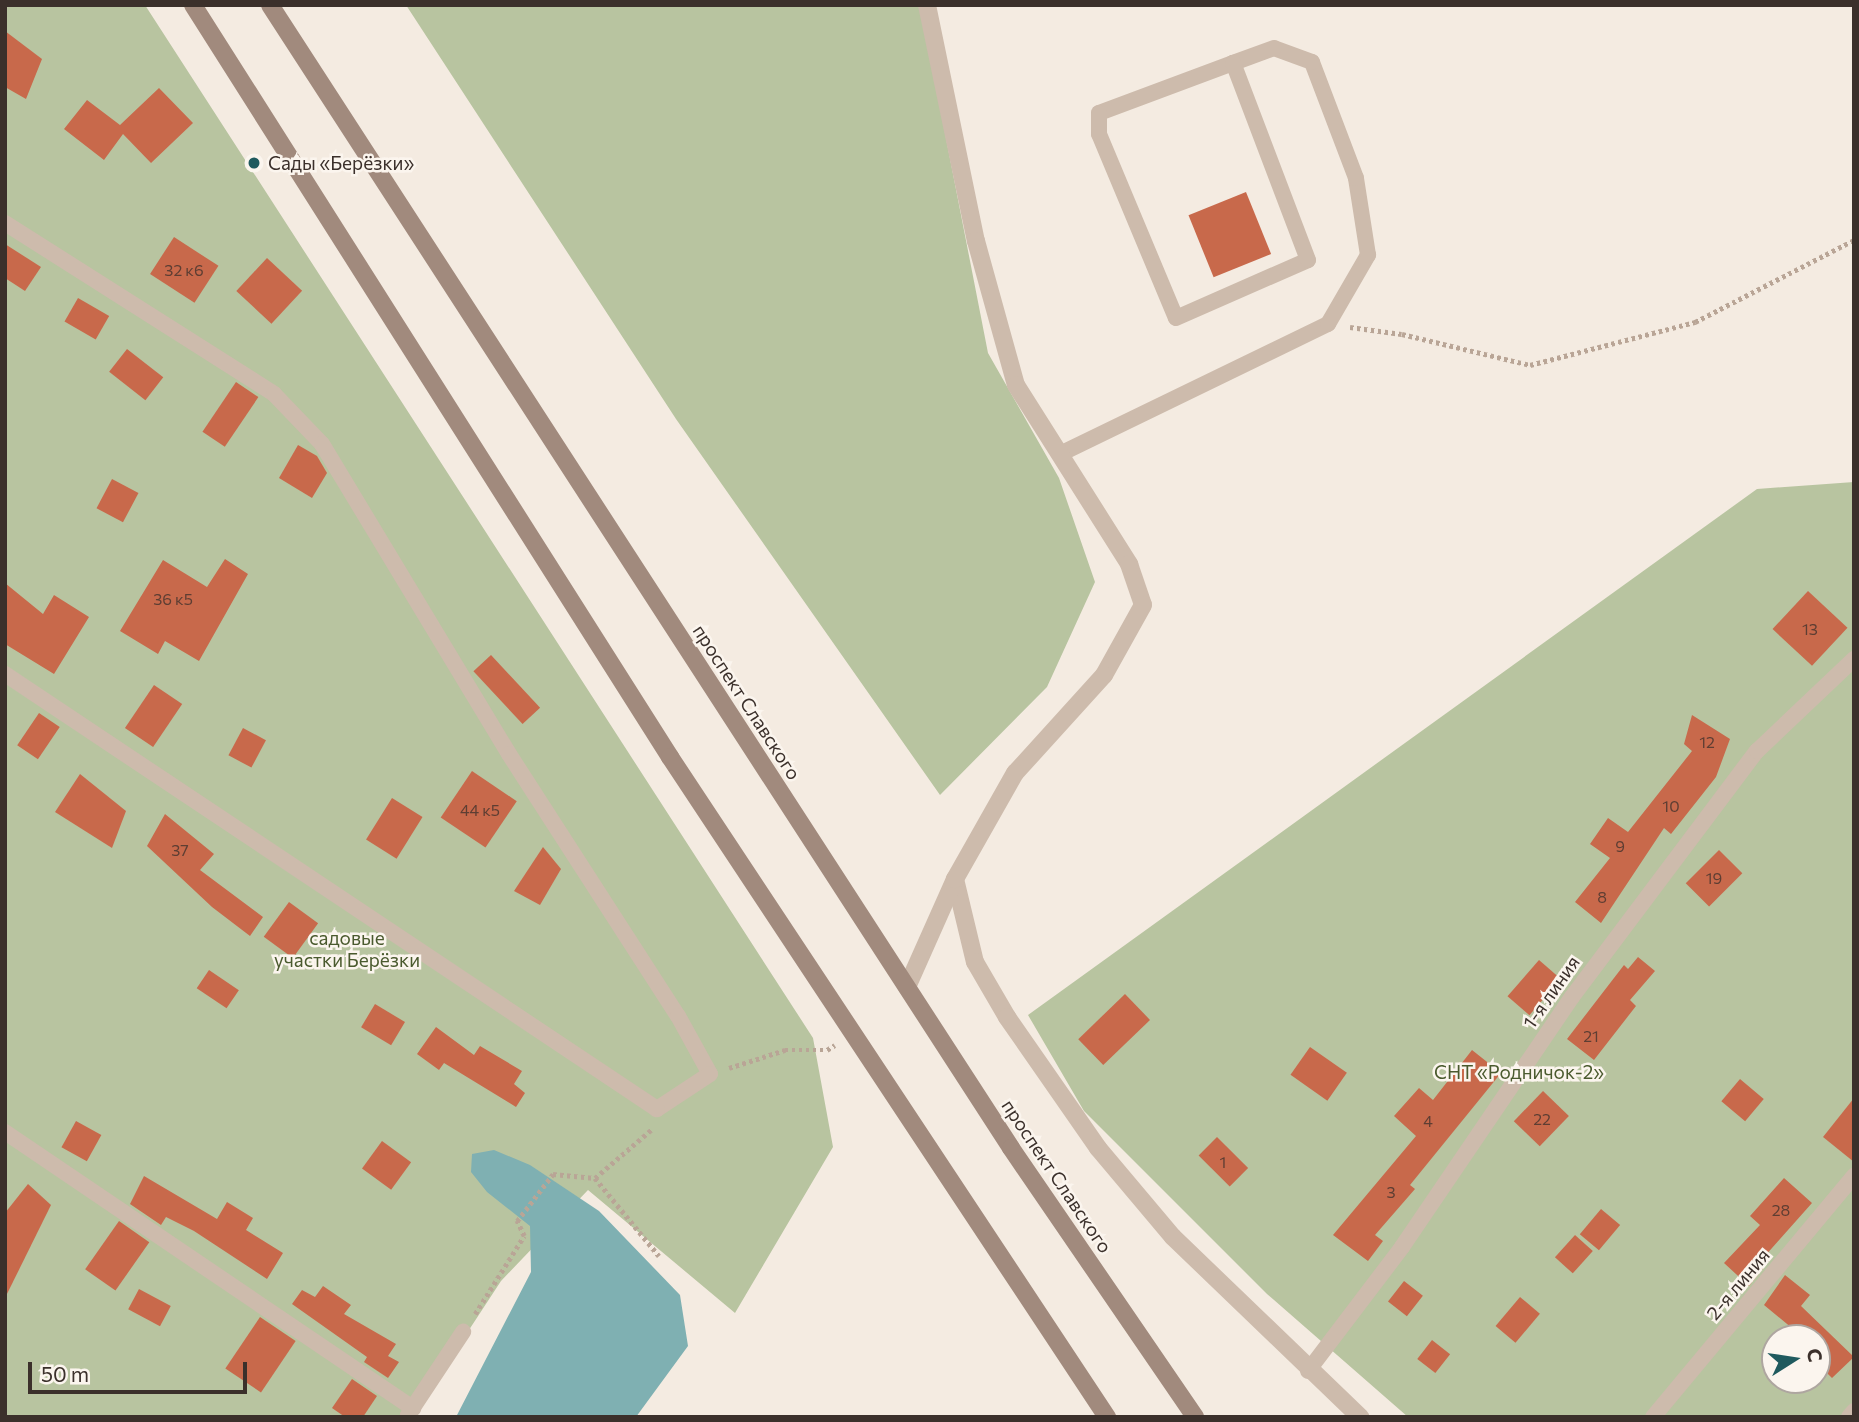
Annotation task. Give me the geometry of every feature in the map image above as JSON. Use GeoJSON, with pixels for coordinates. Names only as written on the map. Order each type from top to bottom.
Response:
{"type":"FeatureCollection","features":[{"type":"Feature","properties":{"kind":"main road"},"geometry":{"type":"LineString","coordinates":[[193,5],[670,757],[1107,1417]]}},
{"type":"Feature","properties":{"kind":"main road","name":"проспект Славского"},"geometry":{"type":"LineString","coordinates":[[270,5],[907,987],[1195,1417]]}},
{"type":"Feature","properties":{"kind":"street"},"geometry":{"type":"LineString","coordinates":[[907,987],[955,879],[1015,773],[1104,675],[1143,605],[1129,564],[1016,385],[975,241],[927,5]]}},
{"type":"Feature","properties":{"kind":"street"},"geometry":{"type":"LineString","coordinates":[[955,879],[975,962],[1007,1017],[1098,1148],[1173,1237],[1308,1371],[1360,1417]]}},
{"type":"Feature","properties":{"kind":"lane"},"geometry":{"type":"LineString","coordinates":[[1060,454],[1328,324],[1368,255],[1356,178],[1312,62],[1274,48],[1233,63],[1099,113],[1099,134],[1176,318],[1308,260],[1233,63]]}},
{"type":"Feature","properties":{"kind":"lane"},"geometry":{"type":"LineString","coordinates":[[5,223],[274,394],[322,444],[509,754],[678,1016],[710,1074],[657,1110],[5,674]]}},
{"type":"Feature","properties":{"kind":"lane","name":"1-я линия"},"geometry":{"type":"LineString","coordinates":[[1308,1371],[1402,1247],[1572,997],[1757,751],[1854,659]]}},
{"type":"Feature","properties":{"kind":"lane"},"geometry":{"type":"LineString","coordinates":[[5,1132],[410,1413],[463,1332]]}},
{"type":"Feature","properties":{"kind":"lane","name":"2-я линия"},"geometry":{"type":"LineString","coordinates":[[1653,1417],[1854,1176]]}},
{"type":"Feature","properties":{"kind":"lane"},"geometry":{"type":"LineString","coordinates":[[1849,1417],[1854,1411]]}},
{"type":"Feature","properties":{"kind":"path"},"geometry":{"type":"LineString","coordinates":[[1328,324],[1402,334],[1530,365],[1695,322],[1854,240]]}},
{"type":"Feature","properties":{"kind":"path"},"geometry":{"type":"LineString","coordinates":[[710,1074],[785,1050],[827,1050],[853,1034]]}},
{"type":"Feature","properties":{"kind":"path"},"geometry":{"type":"LineString","coordinates":[[595,1178],[660,1122],[657,1110]]}},
{"type":"Feature","properties":{"kind":"path"},"geometry":{"type":"LineString","coordinates":[[463,1332],[524,1236],[517,1221],[553,1174],[595,1178],[659,1256]]}},
{"type":"Feature","properties":{"kind":"green space","name":"садовые участки Берёзки"},"geometry":{"type":"Polygon","coordinates":[[[5,5],[145,5],[813,1038],[833,1147],[735,1313],[588,1190],[501,1281],[412,1417],[5,1417],[5,5]]]}},
{"type":"Feature","properties":{"kind":"green space"},"geometry":{"type":"Polygon","coordinates":[[[406,5],[920,5],[988,353],[1059,478],[1095,582],[1047,687],[940,795],[676,419],[406,5]]]}},
{"type":"Feature","properties":{"kind":"green space","name":"СНТ «Родничок-2»"},"geometry":{"type":"Polygon","coordinates":[[[1854,482],[1854,1417],[1408,1417],[1267,1294],[1084,1111],[1028,1015],[1757,489],[1854,482]]]}},
{"type":"Feature","properties":{"kind":"water"},"geometry":{"type":"Polygon","coordinates":[[[494,1150],[530,1165],[599,1211],[680,1295],[688,1346],[636,1417],[456,1417],[531,1272],[530,1226],[487,1192],[471,1172],[472,1154],[494,1150]]]}},
{"type":"Feature","properties":{"kind":"building"},"geometry":{"type":"Polygon","coordinates":[[[5,31],[42,59],[26,99],[5,87],[5,31]]]}},
{"type":"Feature","properties":{"kind":"building"},"geometry":{"type":"Polygon","coordinates":[[[159,88],[193,123],[151,163],[123,134],[104,160],[64,129],[87,100],[120,125],[159,88]]]}},
{"type":"Feature","properties":{"kind":"building"},"geometry":{"type":"Polygon","coordinates":[[[1246,192],[1271,254],[1214,277],[1189,215],[1246,192]]]}},
{"type":"Feature","properties":{"kind":"building"},"geometry":{"type":"Polygon","coordinates":[[[174,237],[218,266],[194,303],[150,274],[174,237]]]}},
{"type":"Feature","properties":{"kind":"building"},"geometry":{"type":"Polygon","coordinates":[[[5,244],[41,267],[25,291],[5,278],[5,244]]]}},
{"type":"Feature","properties":{"kind":"building"},"geometry":{"type":"Polygon","coordinates":[[[267,258],[302,291],[271,324],[236,291],[267,258]]]}},
{"type":"Feature","properties":{"kind":"building"},"geometry":{"type":"Polygon","coordinates":[[[78,298],[109,316],[96,339],[64,321],[78,298]]]}},
{"type":"Feature","properties":{"kind":"building"},"geometry":{"type":"Polygon","coordinates":[[[127,349],[163,377],[145,400],[109,372],[127,349]]]}},
{"type":"Feature","properties":{"kind":"building"},"geometry":{"type":"Polygon","coordinates":[[[236,382],[258,397],[225,447],[202,432],[236,382]]]}},
{"type":"Feature","properties":{"kind":"building"},"geometry":{"type":"Polygon","coordinates":[[[298,445],[317,456],[327,473],[312,498],[279,478],[298,445]]]}},
{"type":"Feature","properties":{"kind":"building"},"geometry":{"type":"Polygon","coordinates":[[[112,479],[138,493],[123,522],[97,508],[112,479]]]}},
{"type":"Feature","properties":{"kind":"building"},"geometry":{"type":"Polygon","coordinates":[[[225,559],[248,574],[199,661],[165,641],[158,654],[120,631],[163,560],[207,587],[225,559]]]}},
{"type":"Feature","properties":{"kind":"building"},"geometry":{"type":"Polygon","coordinates":[[[5,583],[43,614],[54,595],[89,617],[54,674],[5,644],[5,583]]]}},
{"type":"Feature","properties":{"kind":"building"},"geometry":{"type":"Polygon","coordinates":[[[1808,591],[1847,628],[1812,666],[1773,629],[1808,591]]]}},
{"type":"Feature","properties":{"kind":"building"},"geometry":{"type":"Polygon","coordinates":[[[491,655],[540,708],[523,724],[473,671],[491,655]]]}},
{"type":"Feature","properties":{"kind":"building"},"geometry":{"type":"Polygon","coordinates":[[[154,685],[182,704],[153,747],[125,728],[154,685]]]}},
{"type":"Feature","properties":{"kind":"building"},"geometry":{"type":"Polygon","coordinates":[[[39,713],[60,727],[38,759],[17,745],[39,713]]]}},
{"type":"Feature","properties":{"kind":"building"},"geometry":{"type":"Polygon","coordinates":[[[1692,715],[1730,739],[1716,777],[1671,834],[1664,828],[1601,923],[1575,902],[1610,858],[1590,844],[1608,818],[1628,832],[1692,751],[1684,744],[1692,715]]]}},
{"type":"Feature","properties":{"kind":"building"},"geometry":{"type":"Polygon","coordinates":[[[243,728],[266,740],[251,768],[228,755],[243,728]]]}},
{"type":"Feature","properties":{"kind":"building"},"geometry":{"type":"Polygon","coordinates":[[[472,771],[517,801],[485,848],[441,817],[472,771]]]}},
{"type":"Feature","properties":{"kind":"building"},"geometry":{"type":"Polygon","coordinates":[[[80,774],[126,811],[112,848],[55,812],[80,774]]]}},
{"type":"Feature","properties":{"kind":"building"},"geometry":{"type":"Polygon","coordinates":[[[392,798],[423,817],[397,859],[366,840],[392,798]]]}},
{"type":"Feature","properties":{"kind":"building"},"geometry":{"type":"Polygon","coordinates":[[[165,814],[214,854],[200,870],[263,917],[250,936],[212,907],[147,846],[165,814]]]}},
{"type":"Feature","properties":{"kind":"building"},"geometry":{"type":"Polygon","coordinates":[[[543,847],[561,869],[540,905],[514,891],[543,847]]]}},
{"type":"Feature","properties":{"kind":"building"},"geometry":{"type":"Polygon","coordinates":[[[1719,850],[1742,873],[1709,907],[1686,883],[1719,850]]]}},
{"type":"Feature","properties":{"kind":"building"},"geometry":{"type":"Polygon","coordinates":[[[289,902],[318,923],[293,958],[264,937],[289,902]]]}},
{"type":"Feature","properties":{"kind":"building"},"geometry":{"type":"Polygon","coordinates":[[[1638,957],[1655,971],[1630,1000],[1636,1006],[1594,1060],[1567,1039],[1624,965],[1628,969],[1638,957]]]}},
{"type":"Feature","properties":{"kind":"building"},"geometry":{"type":"Polygon","coordinates":[[[1539,960],[1561,979],[1529,1015],[1508,996],[1539,960]]]}},
{"type":"Feature","properties":{"kind":"building"},"geometry":{"type":"Polygon","coordinates":[[[209,970],[239,990],[227,1008],[197,988],[209,970]]]}},
{"type":"Feature","properties":{"kind":"building"},"geometry":{"type":"Polygon","coordinates":[[[1125,994],[1150,1020],[1103,1065],[1078,1039],[1125,994]]]}},
{"type":"Feature","properties":{"kind":"building"},"geometry":{"type":"Polygon","coordinates":[[[375,1004],[405,1022],[391,1045],[361,1027],[375,1004]]]}},
{"type":"Feature","properties":{"kind":"building"},"geometry":{"type":"Polygon","coordinates":[[[436,1027],[474,1055],[480,1046],[522,1071],[514,1084],[525,1093],[516,1107],[444,1063],[439,1070],[417,1054],[436,1027]]]}},
{"type":"Feature","properties":{"kind":"building"},"geometry":{"type":"Polygon","coordinates":[[[1310,1047],[1347,1073],[1327,1101],[1290,1075],[1310,1047]]]}},
{"type":"Feature","properties":{"kind":"building"},"geometry":{"type":"Polygon","coordinates":[[[1472,1050],[1501,1073],[1410,1185],[1415,1189],[1375,1235],[1383,1241],[1368,1261],[1333,1235],[1416,1136],[1394,1116],[1419,1088],[1433,1100],[1472,1050]]]}},
{"type":"Feature","properties":{"kind":"building"},"geometry":{"type":"Polygon","coordinates":[[[1740,1079],[1764,1099],[1745,1121],[1721,1101],[1740,1079]]]}},
{"type":"Feature","properties":{"kind":"building"},"geometry":{"type":"Polygon","coordinates":[[[1543,1091],[1569,1116],[1540,1146],[1514,1121],[1543,1091]]]}},
{"type":"Feature","properties":{"kind":"building"},"geometry":{"type":"Polygon","coordinates":[[[1854,1098],[1854,1162],[1823,1137],[1854,1098]]]}},
{"type":"Feature","properties":{"kind":"building"},"geometry":{"type":"Polygon","coordinates":[[[76,1121],[101,1135],[87,1161],[61,1147],[76,1121]]]}},
{"type":"Feature","properties":{"kind":"building"},"geometry":{"type":"Polygon","coordinates":[[[1217,1137],[1248,1168],[1230,1186],[1199,1155],[1217,1137]]]}},
{"type":"Feature","properties":{"kind":"building"},"geometry":{"type":"Polygon","coordinates":[[[382,1141],[411,1162],[391,1190],[362,1169],[382,1141]]]}},
{"type":"Feature","properties":{"kind":"building"},"geometry":{"type":"Polygon","coordinates":[[[144,1176],[217,1219],[227,1202],[253,1218],[246,1230],[283,1253],[267,1279],[194,1231],[166,1217],[161,1225],[130,1204],[144,1176]]]}},
{"type":"Feature","properties":{"kind":"building"},"geometry":{"type":"Polygon","coordinates":[[[1784,1178],[1812,1203],[1764,1257],[1769,1261],[1749,1286],[1724,1263],[1760,1225],[1750,1216],[1784,1178]]]}},
{"type":"Feature","properties":{"kind":"building"},"geometry":{"type":"Polygon","coordinates":[[[28,1184],[51,1205],[5,1298],[5,1213],[28,1184]]]}},
{"type":"Feature","properties":{"kind":"building"},"geometry":{"type":"Polygon","coordinates":[[[1601,1209],[1620,1225],[1599,1250],[1580,1234],[1601,1209]]]}},
{"type":"Feature","properties":{"kind":"building"},"geometry":{"type":"Polygon","coordinates":[[[119,1221],[149,1242],[115,1291],[85,1269],[119,1221]]]}},
{"type":"Feature","properties":{"kind":"building"},"geometry":{"type":"Polygon","coordinates":[[[1575,1235],[1593,1251],[1573,1273],[1555,1257],[1575,1235]]]}},
{"type":"Feature","properties":{"kind":"building"},"geometry":{"type":"Polygon","coordinates":[[[1785,1275],[1810,1295],[1801,1306],[1820,1324],[1787,1324],[1764,1305],[1785,1275]]]}},
{"type":"Feature","properties":{"kind":"building"},"geometry":{"type":"Polygon","coordinates":[[[1404,1281],[1423,1296],[1407,1316],[1388,1301],[1404,1281]]]}},
{"type":"Feature","properties":{"kind":"building"},"geometry":{"type":"Polygon","coordinates":[[[323,1286],[351,1305],[344,1314],[396,1344],[388,1356],[399,1362],[388,1378],[364,1362],[367,1357],[292,1304],[302,1290],[315,1297],[323,1286]]]}},
{"type":"Feature","properties":{"kind":"building"},"geometry":{"type":"Polygon","coordinates":[[[139,1289],[171,1306],[160,1326],[128,1309],[139,1289]]]}},
{"type":"Feature","properties":{"kind":"building"},"geometry":{"type":"Polygon","coordinates":[[[1520,1297],[1540,1314],[1515,1343],[1496,1326],[1520,1297]]]}},
{"type":"Feature","properties":{"kind":"building"},"geometry":{"type":"Polygon","coordinates":[[[260,1317],[296,1341],[261,1392],[225,1368],[260,1317]]]}},
{"type":"Feature","properties":{"kind":"building"},"geometry":{"type":"Polygon","coordinates":[[[1831,1335],[1854,1357],[1831,1377],[1831,1335]]]}},
{"type":"Feature","properties":{"kind":"building"},"geometry":{"type":"Polygon","coordinates":[[[1432,1340],[1450,1354],[1435,1373],[1417,1359],[1432,1340]]]}},
{"type":"Feature","properties":{"kind":"building"},"geometry":{"type":"Polygon","coordinates":[[[352,1379],[377,1396],[363,1417],[345,1417],[332,1408],[352,1379]]]}},
{"type":"Feature","properties":{"kind":"place","name":"Сады «Берёзки»"},"geometry":{"type":"Point","coordinates":[254,163]}}]}
